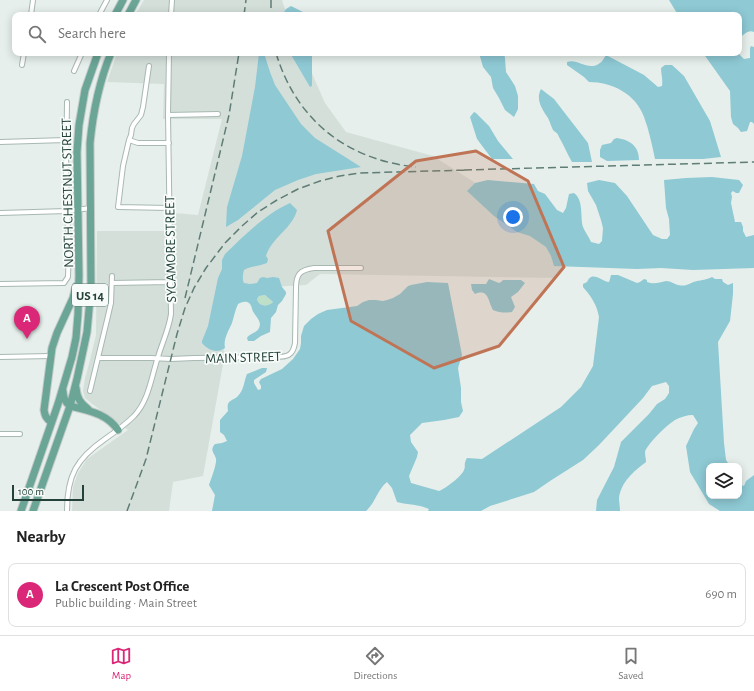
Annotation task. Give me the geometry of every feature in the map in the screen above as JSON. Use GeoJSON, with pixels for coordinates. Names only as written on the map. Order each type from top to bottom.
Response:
{"type":"FeatureCollection","features":[{"type":"Feature","properties":{"kind":"main road"},"geometry":{"type":"LineString","coordinates":[[117,12],[123,0]]}},
{"type":"Feature","properties":{"kind":"main road"},"geometry":{"type":"LineString","coordinates":[[130,12],[136,0]]}},
{"type":"Feature","properties":{"kind":"main road","name":"US 14"},"geometry":{"type":"LineString","coordinates":[[21,511],[58,404],[72,357],[79,301],[79,209],[77,152],[79,125],[85,90],[97,56]]}},
{"type":"Feature","properties":{"kind":"main road","name":"US 14"},"geometry":{"type":"LineString","coordinates":[[33,511],[70,406],[84,348],[90,303],[90,143],[98,91],[110,56]]}},
{"type":"Feature","properties":{"kind":"main road"},"geometry":{"type":"LineString","coordinates":[[51,422],[46,418],[44,410],[51,356],[55,339],[73,298],[79,256]]}},
{"type":"Feature","properties":{"kind":"main road"},"geometry":{"type":"LineString","coordinates":[[64,384],[64,398],[70,406],[100,414],[110,420],[118,430]]}},
{"type":"Feature","properties":{"kind":"main road"},"geometry":{"type":"LineString","coordinates":[[76,386],[78,399],[90,411]]}},
{"type":"Feature","properties":{"kind":"street"},"geometry":{"type":"LineString","coordinates":[[31,12],[32,0]]}},
{"type":"Feature","properties":{"kind":"street"},"geometry":{"type":"LineString","coordinates":[[101,12],[108,0]]}},
{"type":"Feature","properties":{"kind":"street"},"geometry":{"type":"LineString","coordinates":[[171,12],[172,0]]}},
{"type":"Feature","properties":{"kind":"street"},"geometry":{"type":"LineString","coordinates":[[22,65],[24,56]]}},
{"type":"Feature","properties":{"kind":"street"},"geometry":{"type":"LineString","coordinates":[[74,71],[81,56]]}},
{"type":"Feature","properties":{"kind":"street","name":"SYCAMORE STREET"},"geometry":{"type":"LineString","coordinates":[[67,511],[70,481],[80,460],[89,451],[118,430],[134,416],[143,403],[150,388],[158,358],[169,327],[169,56]]}},
{"type":"Feature","properties":{"kind":"street"},"geometry":{"type":"LineString","coordinates":[[149,66],[141,115],[134,124],[128,140],[118,207],[169,208]]}},
{"type":"Feature","properties":{"kind":"street","name":"NORTH CHESTNUT STREET"},"geometry":{"type":"LineString","coordinates":[[0,284],[64,282],[68,277],[69,246],[66,140],[67,102]]}},
{"type":"Feature","properties":{"kind":"street"},"geometry":{"type":"LineString","coordinates":[[168,115],[218,114]]}},
{"type":"Feature","properties":{"kind":"street"},"geometry":{"type":"LineString","coordinates":[[0,142],[66,140]]}},
{"type":"Feature","properties":{"kind":"street"},"geometry":{"type":"LineString","coordinates":[[128,140],[138,143],[169,143]]}},
{"type":"Feature","properties":{"kind":"street"},"geometry":{"type":"LineString","coordinates":[[0,213],[67,211],[91,208]]}},
{"type":"Feature","properties":{"kind":"street","name":"MAIN STREET"},"geometry":{"type":"LineString","coordinates":[[98,358],[171,359],[287,356],[293,350],[295,343],[296,280],[301,271],[314,268],[361,268]]}},
{"type":"Feature","properties":{"kind":"street"},"geometry":{"type":"LineString","coordinates":[[90,390],[109,310],[112,276]]}},
{"type":"Feature","properties":{"kind":"street"},"geometry":{"type":"LineString","coordinates":[[112,283],[170,282]]}},
{"type":"Feature","properties":{"kind":"street"},"geometry":{"type":"LineString","coordinates":[[0,357],[51,356]]}},
{"type":"Feature","properties":{"kind":"street"},"geometry":{"type":"LineString","coordinates":[[0,434],[20,434]]}},
{"type":"Feature","properties":{"kind":"highlighted area"},"geometry":{"type":"Polygon","coordinates":[[[476,151],[528,181],[564,267],[499,346],[434,368],[351,321],[328,231],[416,161],[476,151]]]}},
{"type":"Feature","properties":{"kind":"shaded area"},"geometry":{"type":"Polygon","coordinates":[[[144,0],[282,0],[286,12],[137,12],[144,0]]]}},
{"type":"Feature","properties":{"kind":"shaded area"},"geometry":{"type":"Polygon","coordinates":[[[116,56],[304,56],[325,103],[346,132],[433,156],[576,248],[557,278],[320,274],[306,285],[234,291],[218,333],[225,353],[203,476],[173,482],[169,511],[72,511],[73,487],[78,473],[87,459],[128,430],[85,398],[83,391],[96,335],[97,231],[173,231],[174,213],[198,215],[222,119],[163,119],[164,84],[107,82],[116,56]]]}},
{"type":"Feature","properties":{"kind":"green space"},"geometry":{"type":"Polygon","coordinates":[[[265,295],[273,302],[271,304],[262,305],[258,302],[257,299],[259,296],[265,295]]]}},
{"type":"Feature","properties":{"kind":"water"},"geometry":{"type":"Polygon","coordinates":[[[669,0],[754,0],[754,32],[748,32],[742,36],[742,12],[676,12],[669,0]]]}},
{"type":"Feature","properties":{"kind":"water"},"geometry":{"type":"Polygon","coordinates":[[[291,6],[303,12],[284,12],[291,6]]]}},
{"type":"Feature","properties":{"kind":"water"},"geometry":{"type":"Polygon","coordinates":[[[751,46],[754,47],[754,124],[750,122],[747,131],[741,132],[733,124],[731,117],[730,91],[705,56],[741,56],[744,59],[750,58],[750,48],[751,46]]]}},
{"type":"Feature","properties":{"kind":"water"},"geometry":{"type":"Polygon","coordinates":[[[259,56],[265,56],[275,85],[301,124],[315,138],[361,167],[316,174],[275,190],[238,220],[226,227],[227,207],[242,156],[255,87],[259,56]]]}},
{"type":"Feature","properties":{"kind":"water"},"geometry":{"type":"Polygon","coordinates":[[[292,56],[312,56],[312,86],[310,87],[292,56]]]}},
{"type":"Feature","properties":{"kind":"water"},"geometry":{"type":"Polygon","coordinates":[[[480,56],[505,56],[506,72],[515,86],[518,96],[518,109],[514,117],[505,110],[493,88],[491,77],[483,67],[480,56]]]}},
{"type":"Feature","properties":{"kind":"water"},"geometry":{"type":"Polygon","coordinates":[[[605,56],[608,56],[644,75],[658,87],[662,86],[661,68],[665,65],[672,65],[684,76],[710,121],[721,157],[703,159],[655,159],[646,122],[635,102],[622,91],[614,87],[606,84],[589,82],[567,65],[567,62],[571,61],[587,66],[596,65],[602,62],[605,56]]]}},
{"type":"Feature","properties":{"kind":"water"},"geometry":{"type":"Polygon","coordinates":[[[541,89],[554,99],[588,143],[592,162],[572,162],[558,134],[553,130],[540,105],[539,93],[541,89]]]}},
{"type":"Feature","properties":{"kind":"water"},"geometry":{"type":"Polygon","coordinates":[[[474,112],[489,126],[498,141],[513,159],[492,159],[477,139],[470,117],[474,112]]]}},
{"type":"Feature","properties":{"kind":"water"},"geometry":{"type":"Polygon","coordinates":[[[617,138],[626,140],[633,144],[639,155],[639,160],[607,161],[600,157],[602,145],[611,143],[617,138]]]}},
{"type":"Feature","properties":{"kind":"water"},"geometry":{"type":"Polygon","coordinates":[[[712,177],[739,180],[743,185],[739,193],[733,191],[731,193],[731,203],[735,222],[741,222],[746,237],[754,235],[754,268],[693,270],[554,266],[546,247],[530,236],[517,232],[494,216],[467,191],[475,183],[488,180],[534,184],[538,191],[545,194],[557,210],[563,213],[566,208],[569,194],[574,193],[579,200],[584,229],[591,242],[599,244],[602,241],[603,228],[596,205],[588,191],[587,183],[599,180],[615,183],[627,196],[653,235],[662,239],[667,239],[670,235],[664,180],[712,177]]]}},
{"type":"Feature","properties":{"kind":"water"},"geometry":{"type":"Polygon","coordinates":[[[290,203],[297,210],[291,223],[269,249],[266,256],[268,259],[267,263],[244,270],[243,276],[244,283],[250,284],[257,283],[260,278],[263,277],[279,278],[282,287],[286,292],[282,301],[278,305],[276,312],[271,318],[270,332],[254,341],[248,341],[247,338],[258,330],[260,324],[250,304],[247,302],[242,302],[237,306],[226,338],[225,348],[216,351],[207,348],[202,341],[208,326],[218,278],[222,269],[222,260],[225,254],[255,226],[290,203]],[[265,295],[259,296],[257,299],[262,305],[269,305],[273,302],[265,295]]]}},
{"type":"Feature","properties":{"kind":"water"},"geometry":{"type":"Polygon","coordinates":[[[611,275],[618,275],[637,283],[644,279],[650,283],[668,281],[684,286],[712,277],[715,279],[722,279],[723,282],[728,285],[733,283],[730,321],[718,342],[724,443],[726,460],[728,463],[706,463],[706,499],[690,472],[686,446],[698,423],[693,415],[688,415],[672,422],[647,448],[645,452],[646,462],[633,473],[622,487],[619,498],[620,511],[596,511],[597,500],[614,467],[621,442],[657,404],[665,399],[669,393],[669,386],[666,382],[652,386],[643,398],[583,460],[534,492],[490,506],[481,511],[428,511],[429,509],[421,506],[397,502],[392,488],[387,482],[366,511],[212,511],[215,495],[209,485],[216,461],[212,448],[215,444],[227,441],[224,435],[220,432],[220,420],[228,411],[228,404],[240,394],[247,374],[262,368],[267,368],[266,372],[254,380],[258,390],[261,389],[259,382],[261,379],[282,369],[293,359],[300,349],[301,336],[304,326],[318,314],[327,310],[357,306],[369,300],[387,300],[400,294],[411,285],[427,282],[448,283],[462,355],[458,368],[463,411],[459,417],[422,423],[410,435],[411,442],[418,452],[409,476],[411,483],[439,491],[463,473],[467,458],[482,459],[561,407],[581,387],[593,366],[599,317],[595,305],[583,287],[583,284],[594,276],[609,282],[611,275]]]}},
{"type":"Feature","properties":{"kind":"water"},"geometry":{"type":"Polygon","coordinates":[[[489,279],[499,283],[503,280],[521,280],[525,283],[518,292],[511,297],[515,307],[512,312],[498,312],[493,310],[486,294],[475,294],[472,290],[471,284],[486,284],[489,279]]]}},
{"type":"Feature","properties":{"kind":"water"},"geometry":{"type":"Polygon","coordinates":[[[754,475],[754,511],[720,511],[709,504],[706,499],[742,499],[742,485],[744,486],[746,481],[754,475]]]}},
{"type":"Feature","properties":{"kind":"railway"},"geometry":{"type":"LineString","coordinates":[[244,12],[246,0]]}},
{"type":"Feature","properties":{"kind":"railway"},"geometry":{"type":"LineString","coordinates":[[271,0],[271,12]]}},
{"type":"Feature","properties":{"kind":"railway"},"geometry":{"type":"LineString","coordinates":[[185,298],[229,115],[239,56]]}},
{"type":"Feature","properties":{"kind":"railway"},"geometry":{"type":"LineString","coordinates":[[277,56],[285,77],[297,98],[311,117],[328,132],[347,146],[368,156],[391,163],[416,167]]}},
{"type":"Feature","properties":{"kind":"railway"},"geometry":{"type":"LineString","coordinates":[[464,170],[754,162]]}},
{"type":"Feature","properties":{"kind":"railway"},"geometry":{"type":"LineString","coordinates":[[127,511],[146,459],[177,334],[185,308],[194,288],[206,268],[225,243],[242,226],[258,212],[298,189],[340,176],[360,173],[469,170]]}},
{"type":"Feature","properties":{"kind":"place","name":"La Crescent Post Office"},"geometry":{"type":"Point","coordinates":[27,339]}}]}
